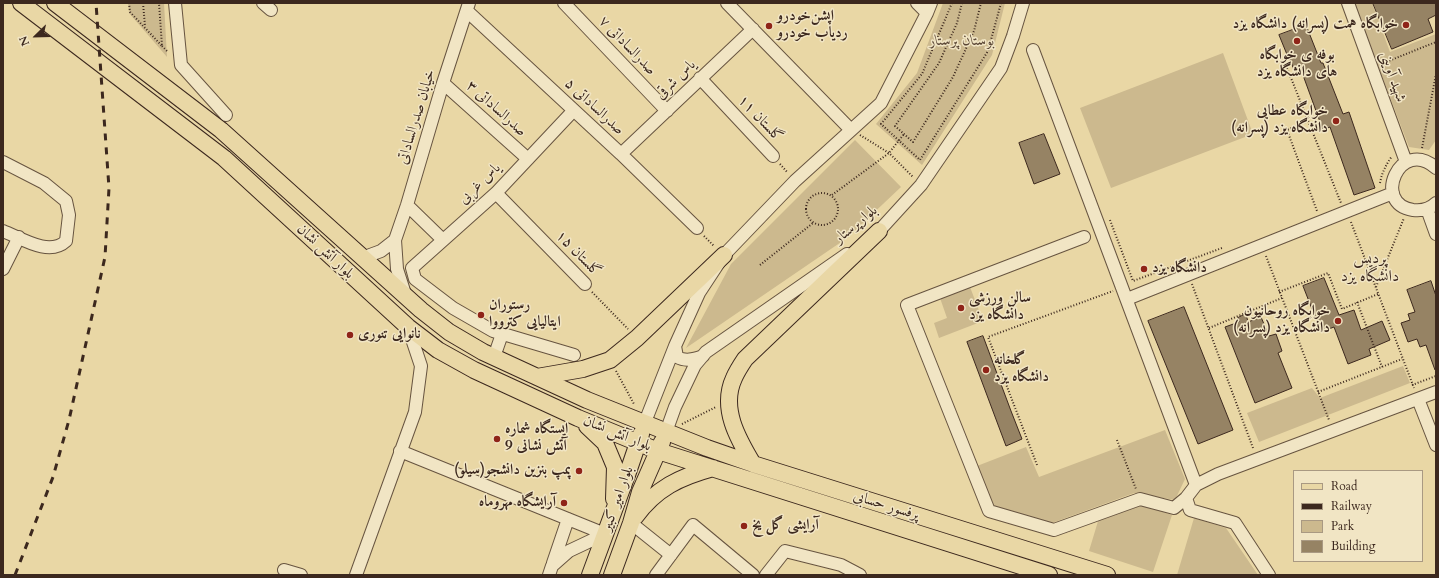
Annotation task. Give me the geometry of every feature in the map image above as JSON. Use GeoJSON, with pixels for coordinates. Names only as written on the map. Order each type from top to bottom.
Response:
{"type":"FeatureCollection","features":[{"type":"Feature","properties":{"kind":"main road","name":"بلوار آتش نشان"},"geometry":{"type":"LineString","coordinates":[[21,3],[224,158],[378,301],[438,350],[474,370],[578,418],[658,451]]}},
{"type":"Feature","properties":{"kind":"main road","name":"بلوار آتش نشان"},"geometry":{"type":"LineString","coordinates":[[55,3],[221,130],[407,298],[449,332],[494,357],[587,400],[666,432]]}},
{"type":"Feature","properties":{"kind":"main road"},"geometry":{"type":"LineString","coordinates":[[753,464],[733,425],[728,401],[733,379],[745,359],[879,231]]}},
{"type":"Feature","properties":{"kind":"main road"},"geometry":{"type":"LineString","coordinates":[[537,376],[583,369],[610,360],[637,338],[724,255]]}},
{"type":"Feature","properties":{"kind":"main road"},"geometry":{"type":"LineString","coordinates":[[578,418],[605,442],[615,468],[614,510]]}},
{"type":"Feature","properties":{"kind":"main road","name":"بلوار امیر کبیر"},"geometry":{"type":"LineString","coordinates":[[590,575],[638,443],[644,422]]}},
{"type":"Feature","properties":{"kind":"main road","name":"بلوار امیر کبیر"},"geometry":{"type":"LineString","coordinates":[[612,575],[631,523],[640,492],[666,432]]}},
{"type":"Feature","properties":{"kind":"main road","name":"پرفسور حسابی"},"geometry":{"type":"LineString","coordinates":[[666,432],[753,464],[1107,575]]}},
{"type":"Feature","properties":{"kind":"main road","name":"پرفسور حسابی"},"geometry":{"type":"LineString","coordinates":[[658,451],[1025,572],[1049,575]]}},
{"type":"Feature","properties":{"kind":"main road"},"geometry":{"type":"LineString","coordinates":[[631,523],[644,505],[658,491],[694,473],[713,468]]}},
{"type":"Feature","properties":{"kind":"street"},"geometry":{"type":"LineString","coordinates":[[175,3],[181,65],[226,115]]}},
{"type":"Feature","properties":{"kind":"street","name":"صدرالساداتی ۷"},"geometry":{"type":"LineString","coordinates":[[564,3],[667,111]]}},
{"type":"Feature","properties":{"kind":"street"},"geometry":{"type":"LineString","coordinates":[[727,3],[851,130]]}},
{"type":"Feature","properties":{"kind":"street"},"geometry":{"type":"LineString","coordinates":[[644,422],[675,346],[699,293],[724,255],[796,181],[881,103],[929,8],[917,3]]}},
{"type":"Feature","properties":{"kind":"street","name":"بلوارپرستار"},"geometry":{"type":"LineString","coordinates":[[666,432],[675,407],[695,365],[706,352],[879,231],[921,185],[1001,68],[1023,3]]}},
{"type":"Feature","properties":{"kind":"street","name":"شهید آوینی"},"geometry":{"type":"LineString","coordinates":[[1348,3],[1406,162]]}},
{"type":"Feature","properties":{"kind":"street","name":"خیابان صدرالساداتی"},"geometry":{"type":"LineString","coordinates":[[395,240],[468,7]]}},
{"type":"Feature","properties":{"kind":"street","name":"صدرالساداتی ۵"},"geometry":{"type":"LineString","coordinates":[[468,7],[696,228]]}},
{"type":"Feature","properties":{"kind":"street","name":"یاس شرقی"},"geometry":{"type":"LineString","coordinates":[[621,154],[700,78],[753,30]]}},
{"type":"Feature","properties":{"kind":"street"},"geometry":{"type":"LineString","coordinates":[[1033,50],[1196,485]]}},
{"type":"Feature","properties":{"kind":"street","name":"گلستان ۱۱"},"geometry":{"type":"LineString","coordinates":[[700,78],[773,156]]}},
{"type":"Feature","properties":{"kind":"street","name":"صدرالساداتی ۳"},"geometry":{"type":"LineString","coordinates":[[443,83],[528,159]]}},
{"type":"Feature","properties":{"kind":"street","name":"یاس غربی"},"geometry":{"type":"LineString","coordinates":[[502,334],[493,331],[453,308],[416,280],[412,268],[496,193],[574,110]]}},
{"type":"Feature","properties":{"kind":"street"},"geometry":{"type":"LineString","coordinates":[[1434,162],[1419,160],[1406,162],[1394,175],[1392,184],[1393,193],[1397,200],[1408,209],[1419,211],[1431,206],[1436,234]]}},
{"type":"Feature","properties":{"kind":"street"},"geometry":{"type":"LineString","coordinates":[[3,231],[49,248],[60,246],[66,241],[68,215],[66,201],[44,182],[4,164]]}},
{"type":"Feature","properties":{"kind":"street","name":"گلستان ۱۵"},"geometry":{"type":"LineString","coordinates":[[496,193],[585,284]]}},
{"type":"Feature","properties":{"kind":"street"},"geometry":{"type":"LineString","coordinates":[[1124,293],[1189,274],[1261,245],[1347,206],[1393,193]]}},
{"type":"Feature","properties":{"kind":"street"},"geometry":{"type":"LineString","coordinates":[[407,205],[443,240]]}},
{"type":"Feature","properties":{"kind":"street"},"geometry":{"type":"LineString","coordinates":[[3,269],[19,237]]}},
{"type":"Feature","properties":{"kind":"street"},"geometry":{"type":"LineString","coordinates":[[1084,237],[907,305],[988,511],[1054,530],[1140,499],[1174,508],[1186,498],[1196,485],[1218,474],[1436,392]]}},
{"type":"Feature","properties":{"kind":"street"},"geometry":{"type":"LineString","coordinates":[[362,258],[381,251],[395,240]]}},
{"type":"Feature","properties":{"kind":"street"},"geometry":{"type":"LineString","coordinates":[[395,240],[397,269],[407,298]]}},
{"type":"Feature","properties":{"kind":"street"},"geometry":{"type":"LineString","coordinates":[[356,575],[415,412],[422,366],[408,327]]}},
{"type":"Feature","properties":{"kind":"street"},"geometry":{"type":"LineString","coordinates":[[494,357],[502,334],[574,355]]}},
{"type":"Feature","properties":{"kind":"street"},"geometry":{"type":"LineString","coordinates":[[675,346],[677,356],[681,359],[686,360],[703,356]]}},
{"type":"Feature","properties":{"kind":"street"},"geometry":{"type":"LineString","coordinates":[[1418,399],[1436,446]]}},
{"type":"Feature","properties":{"kind":"street"},"geometry":{"type":"LineString","coordinates":[[400,451],[605,534]]}},
{"type":"Feature","properties":{"kind":"street"},"geometry":{"type":"LineString","coordinates":[[1186,498],[1190,510],[1235,523],[1269,575]]}},
{"type":"Feature","properties":{"kind":"street"},"geometry":{"type":"LineString","coordinates":[[551,570],[568,519]]}},
{"type":"Feature","properties":{"kind":"street"},"geometry":{"type":"LineString","coordinates":[[631,523],[671,555]]}},
{"type":"Feature","properties":{"kind":"street"},"geometry":{"type":"LineString","coordinates":[[656,575],[693,526],[753,575]]}},
{"type":"Feature","properties":{"kind":"street"},"geometry":{"type":"LineString","coordinates":[[551,570],[569,551],[605,534]]}},
{"type":"Feature","properties":{"kind":"street"},"geometry":{"type":"LineString","coordinates":[[766,575],[785,551],[838,570],[860,575]]}},
{"type":"Feature","properties":{"kind":"street"},"geometry":{"type":"LineString","coordinates":[[284,570],[301,575]]}},
{"type":"Feature","properties":{"kind":"path"},"geometry":{"type":"LineString","coordinates":[[129,3],[130,12],[162,46],[159,3]]}},
{"type":"Feature","properties":{"kind":"path"},"geometry":{"type":"LineString","coordinates":[[143,3],[145,28]]}},
{"type":"Feature","properties":{"kind":"path"},"geometry":{"type":"LineString","coordinates":[[952,3],[922,74],[881,124],[920,160],[988,52],[1001,3]]}},
{"type":"Feature","properties":{"kind":"path"},"geometry":{"type":"LineString","coordinates":[[962,3],[957,23],[939,63],[895,126],[914,142],[953,78],[974,32],[981,3]]}},
{"type":"Feature","properties":{"kind":"path"},"geometry":{"type":"LineString","coordinates":[[1371,68],[1436,42]]}},
{"type":"Feature","properties":{"kind":"path"},"geometry":{"type":"LineString","coordinates":[[1287,68],[1341,204],[1347,206],[1378,294],[1418,399]]}},
{"type":"Feature","properties":{"kind":"path"},"geometry":{"type":"LineString","coordinates":[[1419,160],[1436,74]]}},
{"type":"Feature","properties":{"kind":"path"},"geometry":{"type":"LineString","coordinates":[[1308,121],[1287,130],[1317,212]]}},
{"type":"Feature","properties":{"kind":"path"},"geometry":{"type":"LineString","coordinates":[[851,130],[890,153],[921,185]]}},
{"type":"Feature","properties":{"kind":"path"},"geometry":{"type":"LineString","coordinates":[[832,195],[890,153],[904,134]]}},
{"type":"Feature","properties":{"kind":"path","name":"گلستان ۱۱"},"geometry":{"type":"LineString","coordinates":[[773,156],[796,181]]}},
{"type":"Feature","properties":{"kind":"path"},"geometry":{"type":"LineString","coordinates":[[819,192],[832,195],[839,206],[837,219],[826,226],[813,223],[806,212],[808,199],[819,192]]}},
{"type":"Feature","properties":{"kind":"path"},"geometry":{"type":"LineString","coordinates":[[1376,288],[1408,209]]}},
{"type":"Feature","properties":{"kind":"path"},"geometry":{"type":"LineString","coordinates":[[1108,213],[1133,280]]}},
{"type":"Feature","properties":{"kind":"path"},"geometry":{"type":"LineString","coordinates":[[760,265],[813,223]]}},
{"type":"Feature","properties":{"kind":"path"},"geometry":{"type":"LineString","coordinates":[[696,228],[724,255]]}},
{"type":"Feature","properties":{"kind":"path"},"geometry":{"type":"LineString","coordinates":[[1037,465],[988,337],[1124,293],[1133,280],[1228,245]]}},
{"type":"Feature","properties":{"kind":"path"},"geometry":{"type":"LineString","coordinates":[[1261,245],[1333,431]]}},
{"type":"Feature","properties":{"kind":"path"},"geometry":{"type":"LineString","coordinates":[[1184,261],[1257,459]]}},
{"type":"Feature","properties":{"kind":"path"},"geometry":{"type":"LineString","coordinates":[[1279,292],[1328,273],[1342,309],[1378,294]]}},
{"type":"Feature","properties":{"kind":"path","name":"گلستان ۱۵"},"geometry":{"type":"LineString","coordinates":[[585,284],[637,338]]}},
{"type":"Feature","properties":{"kind":"path"},"geometry":{"type":"LineString","coordinates":[[1209,328],[1282,298]]}},
{"type":"Feature","properties":{"kind":"path"},"geometry":{"type":"LineString","coordinates":[[1357,302],[1382,367]]}},
{"type":"Feature","properties":{"kind":"path"},"geometry":{"type":"LineString","coordinates":[[1318,392],[1402,359]]}},
{"type":"Feature","properties":{"kind":"path"},"geometry":{"type":"LineString","coordinates":[[610,360],[644,422]]}},
{"type":"Feature","properties":{"kind":"path"},"geometry":{"type":"LineString","coordinates":[[1412,385],[1436,376]]}},
{"type":"Feature","properties":{"kind":"path"},"geometry":{"type":"LineString","coordinates":[[666,432],[728,401]]}},
{"type":"Feature","properties":{"kind":"path"},"geometry":{"type":"LineString","coordinates":[[1117,440],[1140,499]]}},
{"type":"Feature","properties":{"kind":"green space"},"geometry":{"type":"Polygon","coordinates":[[[128,3],[164,3],[167,57],[129,13],[128,3]]]}},
{"type":"Feature","properties":{"kind":"green space","name":"بوستان پرستار"},"geometry":{"type":"Polygon","coordinates":[[[943,3],[1005,3],[992,55],[922,165],[876,124],[917,73],[943,3]]]}},
{"type":"Feature","properties":{"kind":"green space"},"geometry":{"type":"Polygon","coordinates":[[[1354,3],[1372,3],[1390,52],[1436,34],[1436,140],[1429,150],[1409,147],[1354,3]]]}},
{"type":"Feature","properties":{"kind":"green space"},"geometry":{"type":"Polygon","coordinates":[[[1223,53],[1253,134],[1111,188],[1080,108],[1223,53]]]}},
{"type":"Feature","properties":{"kind":"green space"},"geometry":{"type":"Polygon","coordinates":[[[855,140],[901,187],[847,238],[686,348],[731,264],[855,140]]]}},
{"type":"Feature","properties":{"kind":"green space","name":"سالن ورزشی دانشگاه یزد"},"geometry":{"type":"Polygon","coordinates":[[[970,287],[983,321],[939,338],[934,323],[947,318],[940,298],[970,287]]]}},
{"type":"Feature","properties":{"kind":"green space"},"geometry":{"type":"Polygon","coordinates":[[[1403,366],[1410,383],[1259,442],[1247,413],[1312,388],[1320,398],[1403,366]]]}},
{"type":"Feature","properties":{"kind":"green space"},"geometry":{"type":"Polygon","coordinates":[[[1165,430],[1185,479],[1175,500],[1134,493],[1052,523],[992,505],[977,466],[1026,447],[1039,477],[1165,430]]]}},
{"type":"Feature","properties":{"kind":"green space"},"geometry":{"type":"Polygon","coordinates":[[[1140,504],[1172,515],[1153,572],[1089,551],[1099,518],[1140,504]]]}},
{"type":"Feature","properties":{"kind":"green space"},"geometry":{"type":"Polygon","coordinates":[[[1194,518],[1226,528],[1258,575],[1177,575],[1194,518]]]}},
{"type":"Feature","properties":{"kind":"building","name":"خوابگاه همت (پسرانه) دانشگاه یزد"},"geometry":{"type":"Polygon","coordinates":[[[1373,3],[1436,3],[1436,15],[1428,19],[1433,32],[1392,49],[1373,3]]]}},
{"type":"Feature","properties":{"kind":"building","name":"خوابگاه عطایی (پسرانه) دانشگاه یزد"},"geometry":{"type":"Polygon","coordinates":[[[1306,25],[1343,114],[1349,112],[1375,188],[1354,195],[1330,127],[1323,130],[1300,67],[1294,70],[1288,57],[1279,35],[1306,25]]]}},
{"type":"Feature","properties":{"kind":"building"},"geometry":{"type":"Polygon","coordinates":[[[1044,134],[1060,174],[1034,184],[1019,143],[1044,134]]]}},
{"type":"Feature","properties":{"kind":"building","name":"خوابگاه روحانیون (پسرانه) دانشگاه یزد"},"geometry":{"type":"Polygon","coordinates":[[[1324,278],[1339,315],[1354,310],[1361,330],[1382,321],[1390,340],[1369,349],[1371,355],[1348,364],[1334,327],[1321,332],[1303,286],[1324,278]]]}},
{"type":"Feature","properties":{"kind":"building"},"geometry":{"type":"Polygon","coordinates":[[[1431,281],[1436,296],[1436,370],[1426,345],[1420,347],[1417,339],[1408,342],[1401,323],[1410,320],[1408,314],[1415,312],[1407,290],[1431,281]]]}},
{"type":"Feature","properties":{"kind":"building"},"geometry":{"type":"Polygon","coordinates":[[[1184,307],[1233,430],[1198,444],[1148,321],[1184,307]]]}},
{"type":"Feature","properties":{"kind":"building"},"geometry":{"type":"Polygon","coordinates":[[[1246,314],[1248,322],[1261,317],[1269,336],[1276,334],[1282,351],[1278,353],[1292,388],[1255,403],[1225,327],[1239,322],[1238,318],[1246,314]]]}},
{"type":"Feature","properties":{"kind":"building"},"geometry":{"type":"Polygon","coordinates":[[[983,336],[1022,439],[1006,446],[967,342],[983,336]]]}},
{"type":"Feature","properties":{"kind":"railway"},"geometry":{"type":"LineString","coordinates":[[15,575],[53,477],[69,420],[105,257],[109,188],[96,3]]}},
{"type":"Feature","properties":{"kind":"place","name":"خوابگاه همت (پسرانه) دانشگاه یزد"},"geometry":{"type":"Point","coordinates":[1406,25]}},
{"type":"Feature","properties":{"kind":"place","name":"اپشن‌خودرو ردیاب خودرو"},"geometry":{"type":"Point","coordinates":[769,26]}},
{"type":"Feature","properties":{"kind":"place","name":"بوفه ی خوابگاه های دانشگاه یزد"},"geometry":{"type":"Point","coordinates":[1297,41]}},
{"type":"Feature","properties":{"kind":"place","name":"خوابگاه عطایی (پسرانه) دانشگاه یزد"},"geometry":{"type":"Point","coordinates":[1336,121]}},
{"type":"Feature","properties":{"kind":"place","name":"دانشگاه یزد"},"geometry":{"type":"Point","coordinates":[1144,269]}},
{"type":"Feature","properties":{"kind":"place","name":"سالن ورزشی دانشگاه یزد"},"geometry":{"type":"Point","coordinates":[961,308]}},
{"type":"Feature","properties":{"kind":"place","name":"رستوران ایتالیایی کترووا"},"geometry":{"type":"Point","coordinates":[481,315]}},
{"type":"Feature","properties":{"kind":"place","name":"خوابگاه روحانیون (پسرانه) دانشگاه یزد"},"geometry":{"type":"Point","coordinates":[1338,321]}},
{"type":"Feature","properties":{"kind":"place","name":"نانوایی تنوری"},"geometry":{"type":"Point","coordinates":[350,335]}},
{"type":"Feature","properties":{"kind":"place","name":"گلخانه دانشگاه یزد"},"geometry":{"type":"Point","coordinates":[986,370]}},
{"type":"Feature","properties":{"kind":"place","name":"ایستگاه شماره 9 آتش نشانی"},"geometry":{"type":"Point","coordinates":[497,439]}},
{"type":"Feature","properties":{"kind":"place","name":"پمپ بنزین دانشجو(سیلو)"},"geometry":{"type":"Point","coordinates":[579,471]}},
{"type":"Feature","properties":{"kind":"place","name":"آرایشگاه مهروماه"},"geometry":{"type":"Point","coordinates":[564,503]}},
{"type":"Feature","properties":{"kind":"place","name":"آرایشی گل یخ"},"geometry":{"type":"Point","coordinates":[744,526]}},
{"type":"Feature","properties":{"kind":"district","name":"پردیس دانشگاه یزد"},"geometry":{"type":"Point","coordinates":[1370,268]}}]}
